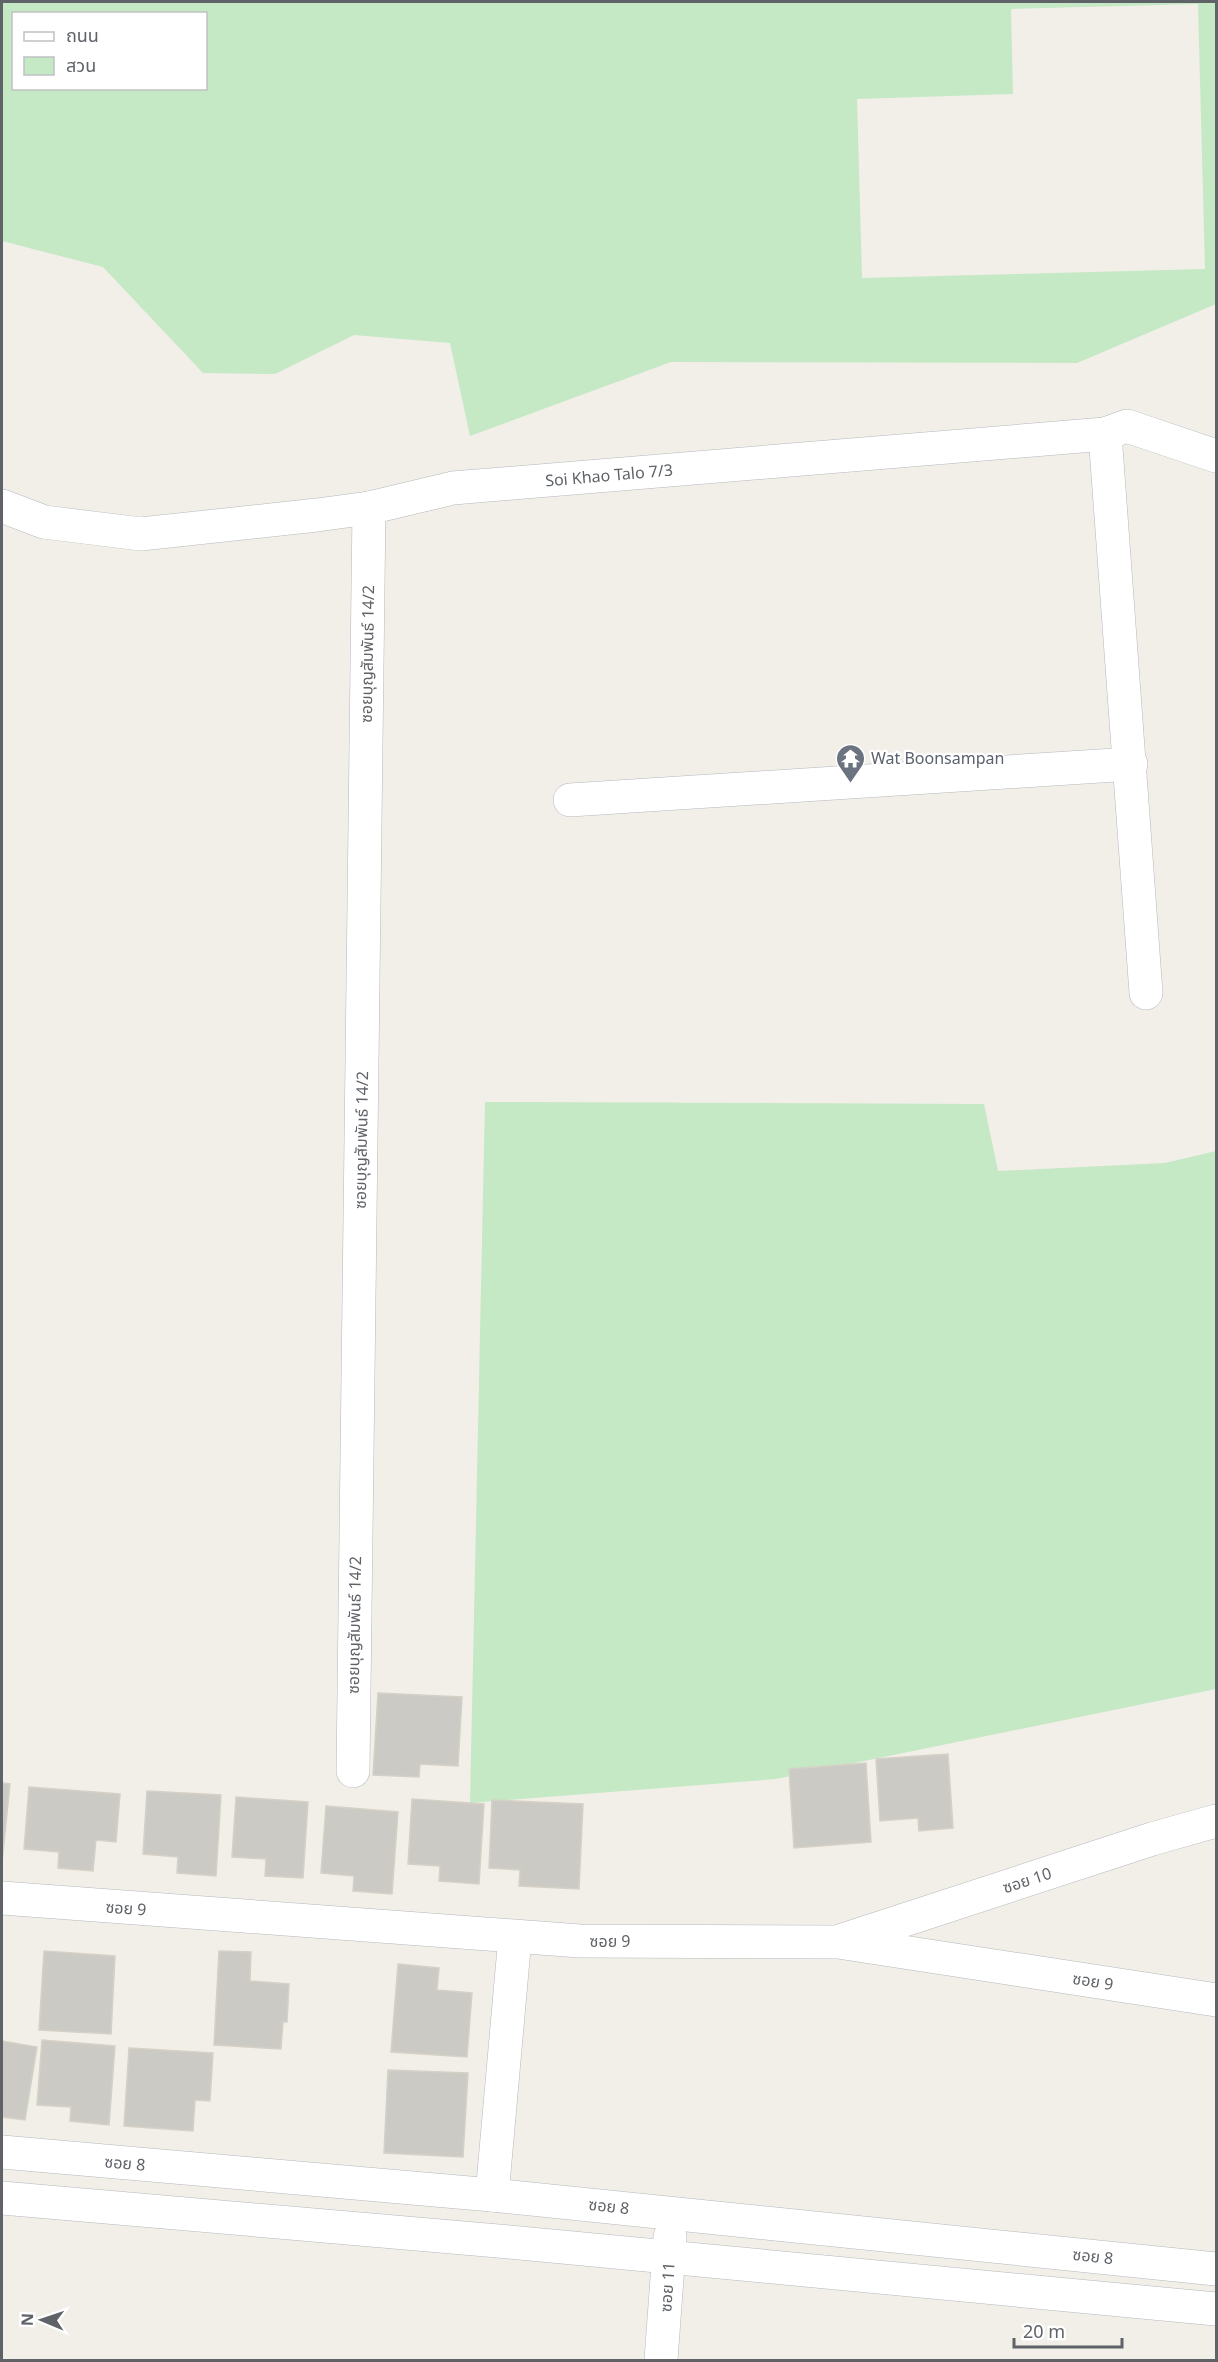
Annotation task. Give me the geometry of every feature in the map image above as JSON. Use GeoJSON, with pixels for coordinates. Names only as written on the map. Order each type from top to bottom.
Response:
{"type":"FeatureCollection","features":[{"type":"Feature","properties":{"kind":"street","name":"Soi Khao Talo 7/3"},"geometry":{"type":"LineString","coordinates":[[2,506],[44,522],[141,534],[369,508],[453,488],[1105,434],[1127,426],[1216,456]]}},
{"type":"Feature","properties":{"kind":"street"},"geometry":{"type":"LineString","coordinates":[[1105,434],[1146,993]]}},
{"type":"Feature","properties":{"kind":"street","name":"ซอยบุญสัมพันธ์ 14/2"},"geometry":{"type":"LineString","coordinates":[[353,1772],[369,508]]}},
{"type":"Feature","properties":{"kind":"street"},"geometry":{"type":"LineString","coordinates":[[570,800],[1131,764]]}},
{"type":"Feature","properties":{"kind":"street","name":"ซอย 10"},"geometry":{"type":"LineString","coordinates":[[838,1942],[1152,1839],[1216,1821]]}},
{"type":"Feature","properties":{"kind":"street","name":"ซอย 9"},"geometry":{"type":"LineString","coordinates":[[2,1898],[580,1941],[838,1942],[1216,2000]]}},
{"type":"Feature","properties":{"kind":"street"},"geometry":{"type":"LineString","coordinates":[[492,2195],[515,1937]]}},
{"type":"Feature","properties":{"kind":"street","name":"ซอย 8"},"geometry":{"type":"LineString","coordinates":[[2,2152],[672,2212],[1216,2269]]}},
{"type":"Feature","properties":{"kind":"street"},"geometry":{"type":"LineString","coordinates":[[2,2198],[669,2257],[1216,2309]]}},
{"type":"Feature","properties":{"kind":"street","name":"ซอย 11"},"geometry":{"type":"LineString","coordinates":[[661,2361],[672,2212]]}},
{"type":"Feature","properties":{"kind":"green space"},"geometry":{"type":"Polygon","coordinates":[[[2,2],[1216,2],[1216,304],[1077,363],[671,362],[470,436],[450,343],[354,335],[275,374],[203,373],[103,267],[2,241],[2,2]],[[1198,4],[1011,9],[1013,94],[857,99],[862,278],[1205,269],[1198,4]]]}},
{"type":"Feature","properties":{"kind":"green space"},"geometry":{"type":"Polygon","coordinates":[[[485,1102],[984,1104],[998,1171],[1165,1163],[1216,1151],[1216,1689],[776,1779],[470,1803],[485,1102]]]}},
{"type":"Feature","properties":{"kind":"building"},"geometry":{"type":"Polygon","coordinates":[[[378,1693],[462,1697],[458,1766],[420,1764],[419,1777],[373,1775],[378,1693]]]}},
{"type":"Feature","properties":{"kind":"building"},"geometry":{"type":"Polygon","coordinates":[[[948,1754],[953,1828],[919,1831],[918,1818],[880,1821],[876,1759],[948,1754]]]}},
{"type":"Feature","properties":{"kind":"building"},"geometry":{"type":"Polygon","coordinates":[[[866,1763],[871,1842],[794,1848],[789,1769],[866,1763]]]}},
{"type":"Feature","properties":{"kind":"building"},"geometry":{"type":"Polygon","coordinates":[[[2,1783],[10,1784],[2,1862],[2,1783]]]}},
{"type":"Feature","properties":{"kind":"building"},"geometry":{"type":"Polygon","coordinates":[[[29,1787],[120,1794],[116,1842],[96,1840],[93,1871],[58,1868],[59,1852],[24,1849],[29,1787]]]}},
{"type":"Feature","properties":{"kind":"building"},"geometry":{"type":"Polygon","coordinates":[[[147,1791],[221,1795],[216,1876],[177,1873],[178,1857],[143,1854],[147,1791]]]}},
{"type":"Feature","properties":{"kind":"building"},"geometry":{"type":"Polygon","coordinates":[[[236,1797],[308,1802],[303,1878],[265,1876],[266,1859],[232,1857],[236,1797]]]}},
{"type":"Feature","properties":{"kind":"building"},"geometry":{"type":"Polygon","coordinates":[[[412,1799],[484,1804],[479,1884],[439,1881],[440,1866],[408,1864],[412,1799]]]}},
{"type":"Feature","properties":{"kind":"building"},"geometry":{"type":"Polygon","coordinates":[[[492,1800],[583,1804],[579,1889],[519,1886],[520,1870],[489,1868],[492,1800]]]}},
{"type":"Feature","properties":{"kind":"building"},"geometry":{"type":"Polygon","coordinates":[[[326,1806],[398,1812],[392,1894],[353,1891],[354,1876],[321,1873],[326,1806]]]}},
{"type":"Feature","properties":{"kind":"building"},"geometry":{"type":"Polygon","coordinates":[[[44,1951],[115,1956],[111,2034],[39,2030],[44,1951]]]}},
{"type":"Feature","properties":{"kind":"building"},"geometry":{"type":"Polygon","coordinates":[[[219,1951],[251,1952],[250,1981],[289,1984],[287,2022],[283,2022],[281,2049],[214,2045],[219,1951]]]}},
{"type":"Feature","properties":{"kind":"building"},"geometry":{"type":"Polygon","coordinates":[[[398,1964],[439,1968],[437,1990],[472,1993],[467,2057],[391,2052],[398,1964]]]}},
{"type":"Feature","properties":{"kind":"building"},"geometry":{"type":"Polygon","coordinates":[[[42,2040],[115,2046],[109,2125],[70,2121],[71,2107],[37,2105],[42,2040]]]}},
{"type":"Feature","properties":{"kind":"building"},"geometry":{"type":"Polygon","coordinates":[[[2,2041],[37,2047],[25,2120],[2,2117],[2,2041]]]}},
{"type":"Feature","properties":{"kind":"building"},"geometry":{"type":"Polygon","coordinates":[[[129,2048],[213,2053],[210,2101],[195,2100],[193,2131],[124,2126],[129,2048]]]}},
{"type":"Feature","properties":{"kind":"building"},"geometry":{"type":"Polygon","coordinates":[[[388,2070],[468,2073],[463,2157],[384,2153],[388,2070]]]}},
{"type":"Feature","properties":{"kind":"place","name":"Wat Boonsampan"},"geometry":{"type":"Point","coordinates":[850,784]}}]}
